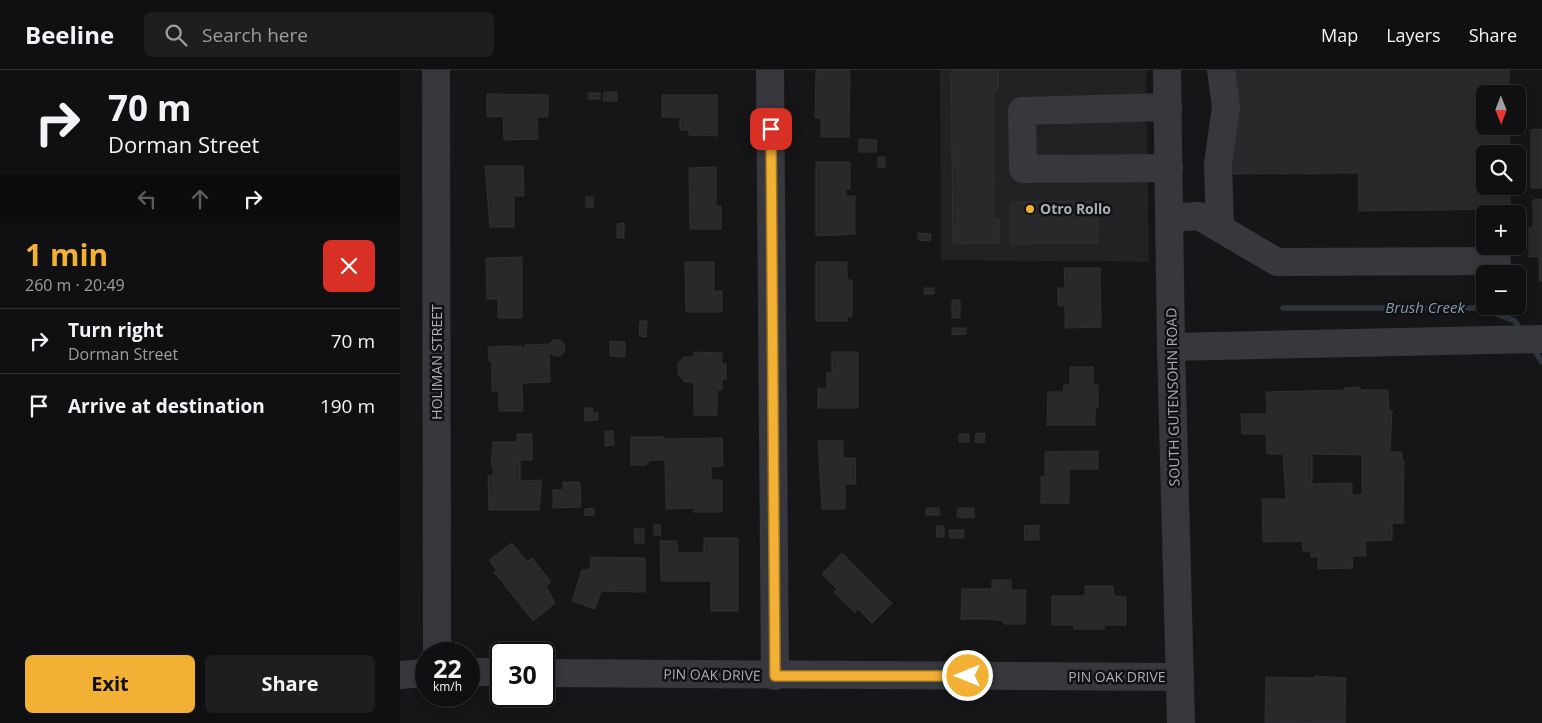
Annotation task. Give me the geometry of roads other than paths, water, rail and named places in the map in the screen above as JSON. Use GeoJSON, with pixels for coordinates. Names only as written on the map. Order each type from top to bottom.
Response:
{"type":"FeatureCollection","features":[{"type":"Feature","properties":{"kind":"street","name":"HOLIMAN STREET"},"geometry":{"type":"LineString","coordinates":[[436,70],[437,642]]}},
{"type":"Feature","properties":{"kind":"street"},"geometry":{"type":"LineString","coordinates":[[770,70],[775,676]]}},
{"type":"Feature","properties":{"kind":"street","name":"SOUTH GUTENSOHN ROAD"},"geometry":{"type":"LineString","coordinates":[[1168,70],[1172,347],[1181,723]]}},
{"type":"Feature","properties":{"kind":"street"},"geometry":{"type":"LineString","coordinates":[[1220,227],[1218,164],[1226,107],[1221,70]]}},
{"type":"Feature","properties":{"kind":"street"},"geometry":{"type":"LineString","coordinates":[[1168,107],[1022,111],[1023,169],[1169,168]]}},
{"type":"Feature","properties":{"kind":"street"},"geometry":{"type":"LineString","coordinates":[[1170,218],[1199,216],[1277,262],[1497,261]]}},
{"type":"Feature","properties":{"kind":"street"},"geometry":{"type":"LineString","coordinates":[[1172,347],[1542,339]]}},
{"type":"Feature","properties":{"kind":"street","name":"PIN OAK DRIVE"},"geometry":{"type":"LineString","coordinates":[[555,673],[1180,678]]}},
{"type":"Feature","properties":{"kind":"street"},"geometry":{"type":"LineString","coordinates":[[400,675],[415,674]]}},
{"type":"Feature","properties":{"kind":"waterway","name":"Brush Creek"},"geometry":{"type":"LineString","coordinates":[[1283,308],[1481,308],[1515,321],[1521,331]]}},
{"type":"Feature","properties":{"kind":"waterway","name":"Brush Creek"},"geometry":{"type":"LineString","coordinates":[[1532,347],[1542,362]]}},
{"type":"Feature","properties":{"kind":"place","name":"Otro Rollo"},"geometry":{"type":"Point","coordinates":[1030,209]}}]}
